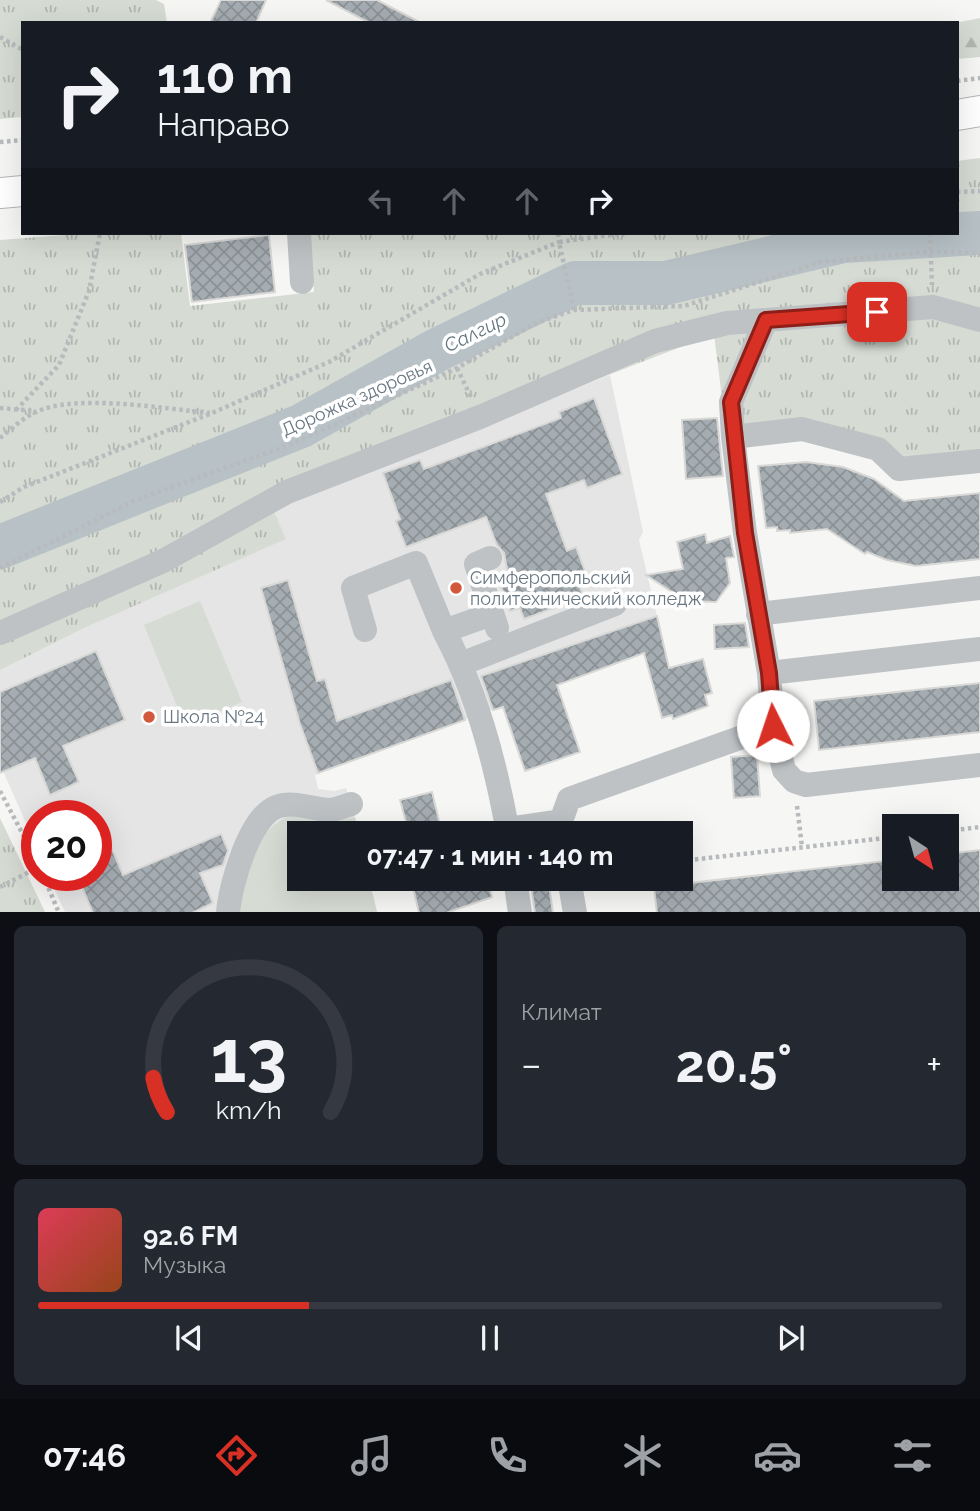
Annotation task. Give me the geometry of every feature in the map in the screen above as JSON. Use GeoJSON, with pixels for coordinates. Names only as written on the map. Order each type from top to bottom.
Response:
{"type":"FeatureCollection","features":[{"type":"Feature","properties":{"kind":"main road"},"geometry":{"type":"LineString","coordinates":[[959,115],[980,111]]}},
{"type":"Feature","properties":{"kind":"main road"},"geometry":{"type":"LineString","coordinates":[[0,193],[21,191]]}},
{"type":"Feature","properties":{"kind":"street"},"geometry":{"type":"LineString","coordinates":[[299,235],[302,282]]}},
{"type":"Feature","properties":{"kind":"street"},"geometry":{"type":"LineString","coordinates":[[0,633],[163,561],[287,492],[480,417],[654,341],[727,323],[933,307],[980,320]]}},
{"type":"Feature","properties":{"kind":"street"},"geometry":{"type":"LineString","coordinates":[[766,320],[731,402],[733,437],[769,673],[773,726],[784,770],[794,781],[806,785],[980,765]]}},
{"type":"Feature","properties":{"kind":"street"},"geometry":{"type":"LineString","coordinates":[[733,437],[802,429],[878,449],[899,469],[980,461]]}},
{"type":"Feature","properties":{"kind":"street"},"geometry":{"type":"LineString","coordinates":[[490,558],[476,564],[503,646]]}},
{"type":"Feature","properties":{"kind":"street"},"geometry":{"type":"LineString","coordinates":[[365,630],[353,588],[416,563],[461,664],[478,711],[505,821]]}},
{"type":"Feature","properties":{"kind":"street"},"geometry":{"type":"LineString","coordinates":[[758,614],[980,588]]}},
{"type":"Feature","properties":{"kind":"street"},"geometry":{"type":"LineString","coordinates":[[461,664],[615,604]]}},
{"type":"Feature","properties":{"kind":"street"},"geometry":{"type":"LineString","coordinates":[[444,631],[492,614]]}},
{"type":"Feature","properties":{"kind":"street"},"geometry":{"type":"LineString","coordinates":[[769,673],[980,649]]}},
{"type":"Feature","properties":{"kind":"street"},"geometry":{"type":"LineString","coordinates":[[564,821],[569,799],[773,726]]}},
{"type":"Feature","properties":{"kind":"street"},"geometry":{"type":"LineString","coordinates":[[228,912],[230,894],[254,827],[276,807],[307,805],[330,810],[351,804]]}},
{"type":"Feature","properties":{"kind":"street"},"geometry":{"type":"LineString","coordinates":[[516,891],[520,912]]}},
{"type":"Feature","properties":{"kind":"street"},"geometry":{"type":"LineString","coordinates":[[571,891],[575,912]]}},
{"type":"Feature","properties":{"kind":"path"},"geometry":{"type":"LineString","coordinates":[[0,37],[21,49]]}},
{"type":"Feature","properties":{"kind":"path"},"geometry":{"type":"LineString","coordinates":[[959,81],[980,78]]}},
{"type":"Feature","properties":{"kind":"path"},"geometry":{"type":"LineString","coordinates":[[0,142],[21,140]]}},
{"type":"Feature","properties":{"kind":"path"},"geometry":{"type":"LineString","coordinates":[[959,192],[980,191]]}},
{"type":"Feature","properties":{"kind":"path"},"geometry":{"type":"LineString","coordinates":[[16,410],[59,365],[89,292],[100,235]]}},
{"type":"Feature","properties":{"kind":"path"},"geometry":{"type":"LineString","coordinates":[[558,235],[574,310]]}},
{"type":"Feature","properties":{"kind":"path"},"geometry":{"type":"LineString","coordinates":[[0,502],[24,487],[212,413],[329,362],[480,274],[559,242],[611,235]]}},
{"type":"Feature","properties":{"kind":"path"},"geometry":{"type":"LineString","coordinates":[[930,235],[933,307]]}},
{"type":"Feature","properties":{"kind":"path","name":"Дорожка здоровья"},"geometry":{"type":"LineString","coordinates":[[0,568],[136,500],[292,443],[457,368],[536,323],[574,310],[684,306],[821,262],[929,252],[980,253]]}},
{"type":"Feature","properties":{"kind":"path"},"geometry":{"type":"LineString","coordinates":[[457,368],[480,417]]}},
{"type":"Feature","properties":{"kind":"path"},"geometry":{"type":"LineString","coordinates":[[0,438],[36,412],[58,405],[116,404],[212,413]]}},
{"type":"Feature","properties":{"kind":"path"},"geometry":{"type":"LineString","coordinates":[[0,408],[36,412]]}},
{"type":"Feature","properties":{"kind":"path"},"geometry":{"type":"LineString","coordinates":[[794,781],[802,847]]}},
{"type":"Feature","properties":{"kind":"path"},"geometry":{"type":"LineString","coordinates":[[0,791],[21,831]]}},
{"type":"Feature","properties":{"kind":"path"},"geometry":{"type":"LineString","coordinates":[[959,830],[980,827]]}},
{"type":"Feature","properties":{"kind":"path"},"geometry":{"type":"LineString","coordinates":[[693,860],[882,838]]}},
{"type":"Feature","properties":{"kind":"path"},"geometry":{"type":"LineString","coordinates":[[0,887],[21,876]]}},
{"type":"Feature","properties":{"kind":"path"},"geometry":{"type":"LineString","coordinates":[[50,891],[59,912]]}},
{"type":"Feature","properties":{"kind":"shaded area"},"geometry":{"type":"Polygon","coordinates":[[[610,375],[643,532],[639,540],[664,646],[315,775],[318,789],[334,791],[346,788],[356,821],[287,821],[287,891],[372,891],[377,912],[65,912],[55,891],[112,891],[112,800],[21,800],[21,812],[0,764],[0,670],[82,629],[285,539],[273,510],[341,479],[610,375]]]}},
{"type":"Feature","properties":{"kind":"green space"},"geometry":{"type":"Polygon","coordinates":[[[0,0],[156,0],[164,4],[167,21],[21,21],[21,117],[0,119],[0,0]]]}},
{"type":"Feature","properties":{"kind":"green space"},"geometry":{"type":"Polygon","coordinates":[[[980,18],[980,57],[959,59],[959,22],[980,18]]]}},
{"type":"Feature","properties":{"kind":"green space"},"geometry":{"type":"Polygon","coordinates":[[[980,158],[980,453],[903,462],[883,443],[726,430],[714,334],[341,479],[273,510],[286,539],[82,629],[0,670],[0,240],[65,235],[181,235],[190,306],[314,292],[310,235],[959,235],[959,161],[980,158]]]}},
{"type":"Feature","properties":{"kind":"green space"},"geometry":{"type":"Polygon","coordinates":[[[200,601],[242,702],[185,726],[144,625],[200,601]]]}},
{"type":"Feature","properties":{"kind":"green space"},"geometry":{"type":"Polygon","coordinates":[[[293,814],[327,821],[287,821],[287,891],[372,891],[377,912],[237,912],[248,868],[267,831],[293,814]]]}},
{"type":"Feature","properties":{"kind":"green space"},"geometry":{"type":"Polygon","coordinates":[[[355,817],[356,821],[337,821],[355,817]]]}},
{"type":"Feature","properties":{"kind":"green space"},"geometry":{"type":"Polygon","coordinates":[[[0,818],[21,862],[21,891],[35,891],[45,912],[0,912],[0,818]]]}},
{"type":"Feature","properties":{"kind":"building"},"geometry":{"type":"Polygon","coordinates":[[[221,0],[266,0],[257,21],[211,21],[221,0]]]}},
{"type":"Feature","properties":{"kind":"building"},"geometry":{"type":"Polygon","coordinates":[[[326,0],[377,0],[417,21],[366,21],[326,0]]]}},
{"type":"Feature","properties":{"kind":"building"},"geometry":{"type":"Polygon","coordinates":[[[269,235],[275,292],[192,302],[185,245],[269,235]]]}},
{"type":"Feature","properties":{"kind":"building"},"geometry":{"type":"Polygon","coordinates":[[[594,398],[622,474],[587,488],[584,480],[546,494],[567,551],[576,547],[589,582],[579,585],[584,597],[524,619],[520,608],[510,611],[498,578],[508,574],[504,553],[497,545],[486,517],[406,547],[396,521],[400,519],[383,473],[420,460],[424,469],[561,418],[559,412],[594,398]]]}},
{"type":"Feature","properties":{"kind":"building"},"geometry":{"type":"Polygon","coordinates":[[[717,418],[723,476],[686,479],[682,420],[717,418]]]}},
{"type":"Feature","properties":{"kind":"building"},"geometry":{"type":"Polygon","coordinates":[[[806,462],[843,467],[874,479],[904,501],[980,493],[980,559],[916,566],[887,560],[867,552],[865,554],[827,529],[790,533],[790,530],[777,531],[777,527],[766,528],[758,466],[806,462]]]}},
{"type":"Feature","properties":{"kind":"building"},"geometry":{"type":"Polygon","coordinates":[[[705,534],[707,543],[730,536],[734,557],[726,558],[730,583],[716,602],[686,601],[646,575],[683,569],[677,542],[705,534]]]}},
{"type":"Feature","properties":{"kind":"building"},"geometry":{"type":"Polygon","coordinates":[[[288,580],[317,681],[325,679],[337,721],[451,680],[465,720],[318,773],[300,724],[261,588],[288,580]]]}},
{"type":"Feature","properties":{"kind":"building"},"geometry":{"type":"Polygon","coordinates":[[[657,616],[669,668],[703,659],[712,693],[705,695],[708,706],[673,719],[672,715],[662,718],[644,653],[557,685],[580,752],[525,771],[503,707],[493,710],[481,676],[657,616]]]}},
{"type":"Feature","properties":{"kind":"building"},"geometry":{"type":"Polygon","coordinates":[[[745,623],[749,647],[715,649],[714,625],[745,623]]]}},
{"type":"Feature","properties":{"kind":"building"},"geometry":{"type":"Polygon","coordinates":[[[96,651],[125,720],[63,746],[79,782],[50,795],[35,758],[0,773],[0,692],[96,651]]]}},
{"type":"Feature","properties":{"kind":"building"},"geometry":{"type":"Polygon","coordinates":[[[980,683],[980,732],[819,750],[814,701],[980,683]]]}},
{"type":"Feature","properties":{"kind":"building"},"geometry":{"type":"Polygon","coordinates":[[[757,755],[760,796],[734,798],[731,757],[757,755]]]}},
{"type":"Feature","properties":{"kind":"building"},"geometry":{"type":"Polygon","coordinates":[[[432,792],[439,821],[406,821],[400,800],[432,792]]]}},
{"type":"Feature","properties":{"kind":"building"},"geometry":{"type":"Polygon","coordinates":[[[221,834],[228,850],[223,865],[200,873],[213,903],[194,912],[93,912],[84,891],[112,891],[112,849],[123,875],[221,834]]]}},
{"type":"Feature","properties":{"kind":"building"},"geometry":{"type":"Polygon","coordinates":[[[980,850],[980,912],[657,912],[654,891],[693,891],[693,883],[882,861],[882,891],[959,891],[959,853],[980,850]]]}},
{"type":"Feature","properties":{"kind":"building"},"geometry":{"type":"Polygon","coordinates":[[[414,891],[490,891],[492,897],[449,912],[419,912],[414,891]]]}},
{"type":"Feature","properties":{"kind":"building"},"geometry":{"type":"Polygon","coordinates":[[[532,891],[550,891],[553,912],[535,912],[532,891]]]}},
{"type":"Feature","properties":{"kind":"waterway","name":"Салгир"},"geometry":{"type":"LineString","coordinates":[[959,234],[980,233]]}},
{"type":"Feature","properties":{"kind":"waterway","name":"Салгир"},"geometry":{"type":"LineString","coordinates":[[0,547],[301,426],[437,350],[575,283],[666,283],[843,241],[946,235]]}},
{"type":"Feature","properties":{"kind":"place","name":"Симферопольский политехнический колледж"},"geometry":{"type":"Point","coordinates":[456,588]}},
{"type":"Feature","properties":{"kind":"place","name":"Школа №24"},"geometry":{"type":"Point","coordinates":[149,717]}},
{"type":"Feature","properties":{"kind":"route"},"geometry":{"type":"LineString","coordinates":[[773,726],[769,673],[745,533],[731,402],[766,320],[877,312]]}}]}
